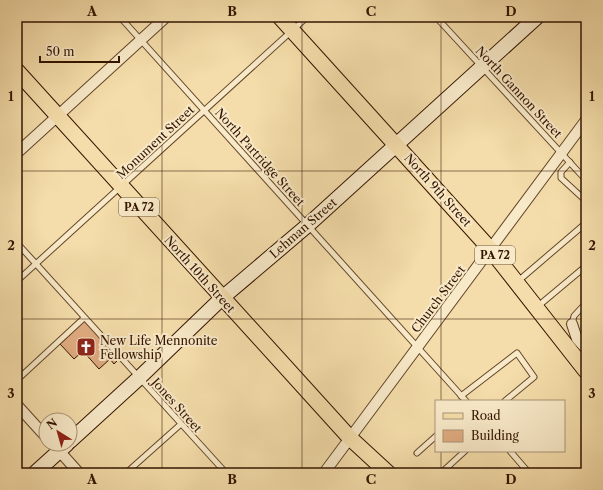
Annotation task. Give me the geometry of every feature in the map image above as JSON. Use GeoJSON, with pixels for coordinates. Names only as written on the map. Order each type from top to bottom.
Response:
{"type":"FeatureCollection","features":[{"type":"Feature","properties":{"kind":"main road","name":"North 9th Street"},"geometry":{"type":"LineString","coordinates":[[280,17],[397,144],[491,250],[586,371]]}},
{"type":"Feature","properties":{"kind":"main road","name":"Lehman Street"},"geometry":{"type":"LineString","coordinates":[[78,434],[139,378],[222,298],[308,225],[537,17]]}},
{"type":"Feature","properties":{"kind":"main road","name":"North 10th Street"},"geometry":{"type":"LineString","coordinates":[[17,71],[350,438],[388,473]]}},
{"type":"Feature","properties":{"kind":"main road"},"geometry":{"type":"LineString","coordinates":[[35,473],[54,452]]}},
{"type":"Feature","properties":{"kind":"street"},"geometry":{"type":"LineString","coordinates":[[17,153],[166,17]]}},
{"type":"Feature","properties":{"kind":"street","name":"Church Street"},"geometry":{"type":"LineString","coordinates":[[324,473],[586,120]]}},
{"type":"Feature","properties":{"kind":"street"},"geometry":{"type":"LineString","coordinates":[[572,324],[577,339],[586,349]]}},
{"type":"Feature","properties":{"kind":"street"},"geometry":{"type":"LineString","coordinates":[[17,405],[38,428]]}},
{"type":"Feature","properties":{"kind":"street"},"geometry":{"type":"LineString","coordinates":[[64,452],[79,473]]}},
{"type":"Feature","properties":{"kind":"lane","name":"North Partridge Street"},"geometry":{"type":"LineString","coordinates":[[120,17],[465,400]]}},
{"type":"Feature","properties":{"kind":"lane","name":"Monument Street"},"geometry":{"type":"LineString","coordinates":[[17,281],[307,17]]}},
{"type":"Feature","properties":{"kind":"lane","name":"North Gannon Street"},"geometry":{"type":"LineString","coordinates":[[436,17],[586,180]]}},
{"type":"Feature","properties":{"kind":"lane"},"geometry":{"type":"LineString","coordinates":[[570,162],[562,172],[561,178],[586,201]]}},
{"type":"Feature","properties":{"kind":"lane"},"geometry":{"type":"LineString","coordinates":[[516,283],[586,223]]}},
{"type":"Feature","properties":{"kind":"lane","name":"Jones Street"},"geometry":{"type":"LineString","coordinates":[[17,243],[226,473]]}},
{"type":"Feature","properties":{"kind":"lane"},"geometry":{"type":"LineString","coordinates":[[536,308],[586,266]]}},
{"type":"Feature","properties":{"kind":"lane"},"geometry":{"type":"LineString","coordinates":[[572,324],[574,316],[586,303]]}},
{"type":"Feature","properties":{"kind":"lane"},"geometry":{"type":"LineString","coordinates":[[17,380],[84,318]]}},
{"type":"Feature","properties":{"kind":"lane"},"geometry":{"type":"LineString","coordinates":[[461,396],[517,354],[534,377],[506,400]]}},
{"type":"Feature","properties":{"kind":"lane"},"geometry":{"type":"LineString","coordinates":[[126,473],[181,424]]}},
{"type":"Feature","properties":{"kind":"lane"},"geometry":{"type":"LineString","coordinates":[[417,452],[435,437]]}},
{"type":"Feature","properties":{"kind":"lane"},"geometry":{"type":"LineString","coordinates":[[441,473],[464,452]]}},
{"type":"Feature","properties":{"kind":"lane"},"geometry":{"type":"LineString","coordinates":[[511,452],[529,473]]}},
{"type":"Feature","properties":{"kind":"building","name":"New Life Mennonite Fellowship"},"geometry":{"type":"Polygon","coordinates":[[[85,320],[120,358],[114,364],[110,359],[99,369],[83,351],[74,359],[60,344],[85,320]]]}},
{"type":"Feature","properties":{"kind":"place","name":"New Life Mennonite Fellowship"},"geometry":{"type":"Point","coordinates":[86,347]}}]}
